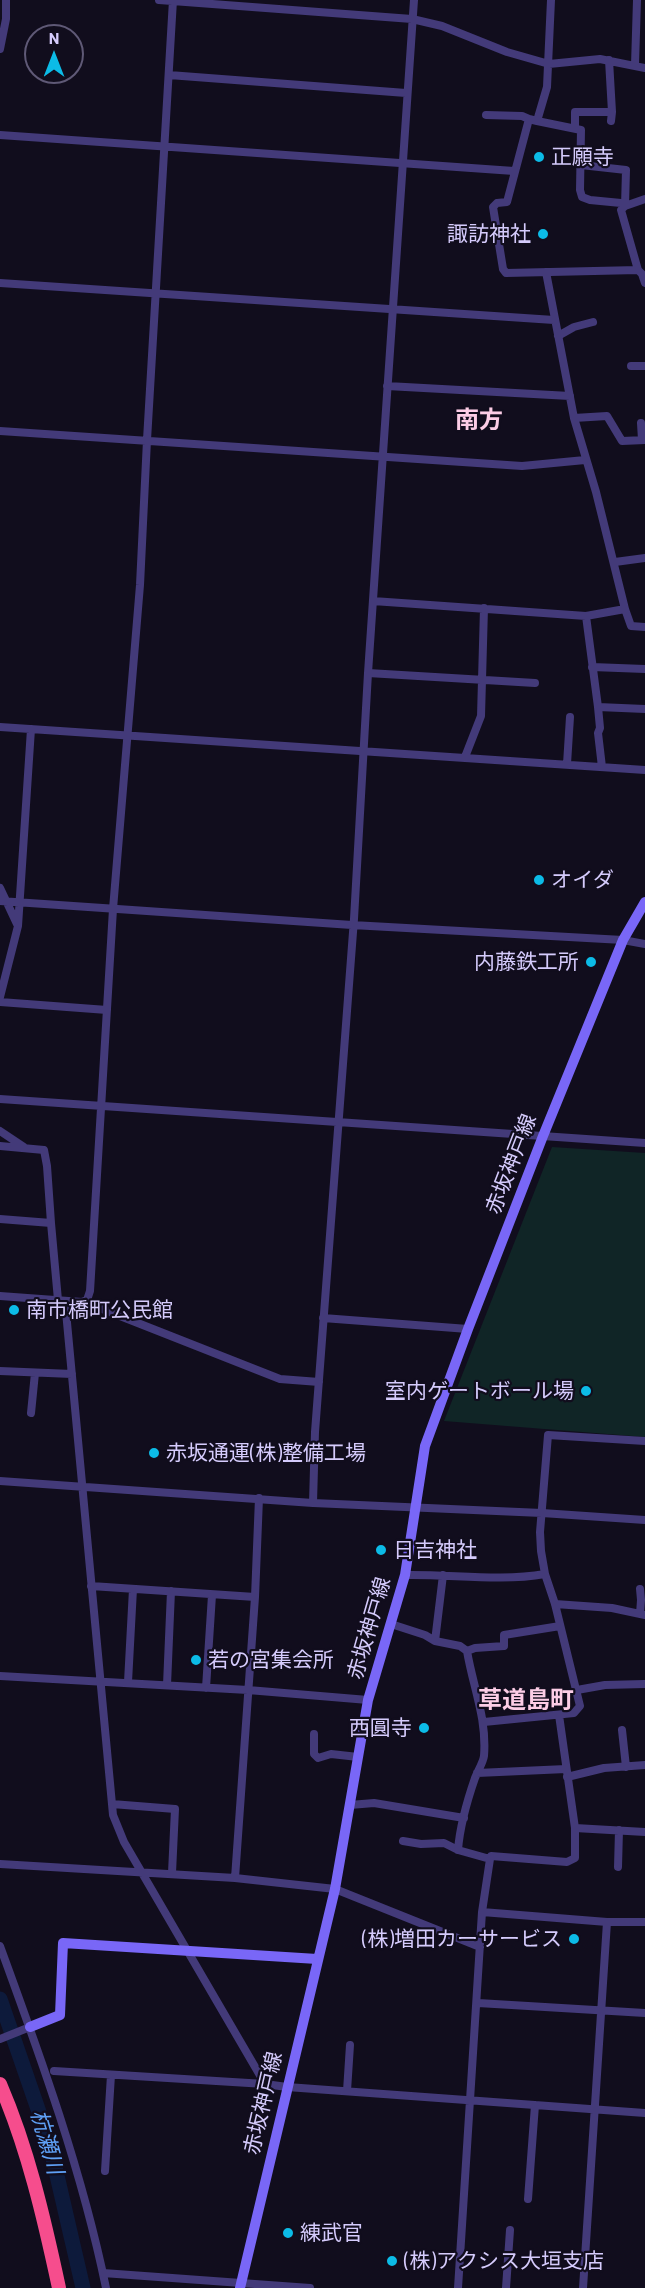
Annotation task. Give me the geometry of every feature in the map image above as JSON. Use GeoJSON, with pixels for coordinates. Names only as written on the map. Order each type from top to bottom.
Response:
{"type":"FeatureCollection","features":[{"type":"Feature","properties":{"kind":"highway"},"geometry":{"type":"LineString","coordinates":[[0,2084],[18,2124],[43,2215],[59,2288]]}},
{"type":"Feature","properties":{"kind":"main road","name":"赤坂神戸線"},"geometry":{"type":"LineString","coordinates":[[240,2286],[335,1889],[368,1700],[405,1575],[425,1446],[543,1136],[623,940],[645,902]]}},
{"type":"Feature","properties":{"kind":"main road"},"geometry":{"type":"LineString","coordinates":[[29,2028],[60,2015],[63,1943],[317,1959]]}},
{"type":"Feature","properties":{"kind":"street"},"geometry":{"type":"LineString","coordinates":[[0,49],[6,19],[6,0]]}},
{"type":"Feature","properties":{"kind":"street"},"geometry":{"type":"LineString","coordinates":[[159,0],[412,18],[442,26],[507,52],[549,64],[600,59],[645,68]]}},
{"type":"Feature","properties":{"kind":"street"},"geometry":{"type":"LineString","coordinates":[[87,1300],[90,1291],[113,909],[140,585],[173,0]]}},
{"type":"Feature","properties":{"kind":"street"},"geometry":{"type":"LineString","coordinates":[[313,1503],[315,1432],[352,925],[414,0]]}},
{"type":"Feature","properties":{"kind":"street"},"geometry":{"type":"LineString","coordinates":[[551,0],[547,87],[514,171],[507,202],[497,203],[493,207],[503,269],[506,273],[642,272]]}},
{"type":"Feature","properties":{"kind":"street"},"geometry":{"type":"LineString","coordinates":[[635,66],[637,0]]}},
{"type":"Feature","properties":{"kind":"street"},"geometry":{"type":"LineString","coordinates":[[609,60],[611,121]]}},
{"type":"Feature","properties":{"kind":"street"},"geometry":{"type":"LineString","coordinates":[[170,75],[406,93]]}},
{"type":"Feature","properties":{"kind":"street"},"geometry":{"type":"LineString","coordinates":[[573,102],[575,127]]}},
{"type":"Feature","properties":{"kind":"street"},"geometry":{"type":"LineString","coordinates":[[575,112],[612,112]]}},
{"type":"Feature","properties":{"kind":"street"},"geometry":{"type":"LineString","coordinates":[[486,115],[522,116],[582,129],[580,190],[582,197],[590,200],[621,202],[625,206]]}},
{"type":"Feature","properties":{"kind":"street"},"geometry":{"type":"LineString","coordinates":[[0,135],[514,171]]}},
{"type":"Feature","properties":{"kind":"street"},"geometry":{"type":"LineString","coordinates":[[581,165],[626,170],[625,206]]}},
{"type":"Feature","properties":{"kind":"street"},"geometry":{"type":"LineString","coordinates":[[645,199],[625,206],[621,210],[645,283]]}},
{"type":"Feature","properties":{"kind":"street"},"geometry":{"type":"LineString","coordinates":[[546,272],[574,418],[615,562],[625,609],[631,627],[645,627]]}},
{"type":"Feature","properties":{"kind":"street"},"geometry":{"type":"LineString","coordinates":[[0,283],[554,320]]}},
{"type":"Feature","properties":{"kind":"street"},"geometry":{"type":"LineString","coordinates":[[558,336],[574,327],[593,322]]}},
{"type":"Feature","properties":{"kind":"street"},"geometry":{"type":"LineString","coordinates":[[631,366],[645,366]]}},
{"type":"Feature","properties":{"kind":"street"},"geometry":{"type":"LineString","coordinates":[[387,386],[570,396]]}},
{"type":"Feature","properties":{"kind":"street"},"geometry":{"type":"LineString","coordinates":[[574,418],[607,416],[622,441],[644,440],[641,423]]}},
{"type":"Feature","properties":{"kind":"street"},"geometry":{"type":"LineString","coordinates":[[0,431],[522,466],[585,460]]}},
{"type":"Feature","properties":{"kind":"street"},"geometry":{"type":"LineString","coordinates":[[615,562],[645,558]]}},
{"type":"Feature","properties":{"kind":"street"},"geometry":{"type":"LineString","coordinates":[[373,601],[586,616],[625,609]]}},
{"type":"Feature","properties":{"kind":"street"},"geometry":{"type":"LineString","coordinates":[[465,757],[481,716],[484,608]]}},
{"type":"Feature","properties":{"kind":"street"},"geometry":{"type":"LineString","coordinates":[[586,616],[598,707],[602,767]]}},
{"type":"Feature","properties":{"kind":"street"},"geometry":{"type":"LineString","coordinates":[[592,667],[645,669]]}},
{"type":"Feature","properties":{"kind":"street"},"geometry":{"type":"LineString","coordinates":[[368,673],[535,683]]}},
{"type":"Feature","properties":{"kind":"street"},"geometry":{"type":"LineString","coordinates":[[598,707],[645,710]]}},
{"type":"Feature","properties":{"kind":"street"},"geometry":{"type":"LineString","coordinates":[[567,764],[570,717]]}},
{"type":"Feature","properties":{"kind":"street"},"geometry":{"type":"LineString","coordinates":[[0,727],[645,770]]}},
{"type":"Feature","properties":{"kind":"street"},"geometry":{"type":"LineString","coordinates":[[0,994],[18,926],[31,729]]}},
{"type":"Feature","properties":{"kind":"street"},"geometry":{"type":"LineString","coordinates":[[0,888],[3,902],[18,926]]}},
{"type":"Feature","properties":{"kind":"street"},"geometry":{"type":"LineString","coordinates":[[3,902],[623,940],[645,944]]}},
{"type":"Feature","properties":{"kind":"street"},"geometry":{"type":"LineString","coordinates":[[0,1002],[106,1010]]}},
{"type":"Feature","properties":{"kind":"street"},"geometry":{"type":"LineString","coordinates":[[0,1098],[645,1143]]}},
{"type":"Feature","properties":{"kind":"street"},"geometry":{"type":"LineString","coordinates":[[0,1131],[27,1148]]}},
{"type":"Feature","properties":{"kind":"street"},"geometry":{"type":"LineString","coordinates":[[0,1146],[44,1150],[48,1166],[51,1223],[72,1374],[113,1815],[124,1842],[265,2084]]}},
{"type":"Feature","properties":{"kind":"street"},"geometry":{"type":"LineString","coordinates":[[0,1219],[51,1223]]}},
{"type":"Feature","properties":{"kind":"street"},"geometry":{"type":"LineString","coordinates":[[0,1296],[87,1300],[92,1305],[280,1379],[319,1382]]}},
{"type":"Feature","properties":{"kind":"street"},"geometry":{"type":"LineString","coordinates":[[323,1318],[468,1329]]}},
{"type":"Feature","properties":{"kind":"street"},"geometry":{"type":"LineString","coordinates":[[0,1371],[72,1374]]}},
{"type":"Feature","properties":{"kind":"street"},"geometry":{"type":"LineString","coordinates":[[31,1413],[35,1373]]}},
{"type":"Feature","properties":{"kind":"street"},"geometry":{"type":"LineString","coordinates":[[484,1722],[574,1713],[580,1706],[555,1604],[545,1574],[540,1532],[548,1434],[645,1441]]}},
{"type":"Feature","properties":{"kind":"street"},"geometry":{"type":"LineString","coordinates":[[0,1482],[313,1503],[645,1520]]}},
{"type":"Feature","properties":{"kind":"street"},"geometry":{"type":"LineString","coordinates":[[235,1878],[255,1597],[259,1498]]}},
{"type":"Feature","properties":{"kind":"street"},"geometry":{"type":"LineString","coordinates":[[405,1575],[480,1578],[545,1574]]}},
{"type":"Feature","properties":{"kind":"street"},"geometry":{"type":"LineString","coordinates":[[435,1641],[443,1575]]}},
{"type":"Feature","properties":{"kind":"street"},"geometry":{"type":"LineString","coordinates":[[91,1586],[255,1597]]}},
{"type":"Feature","properties":{"kind":"street"},"geometry":{"type":"LineString","coordinates":[[128,1682],[133,1588]]}},
{"type":"Feature","properties":{"kind":"street"},"geometry":{"type":"LineString","coordinates":[[555,1604],[612,1608],[642,1615],[639,1589]]}},
{"type":"Feature","properties":{"kind":"street"},"geometry":{"type":"LineString","coordinates":[[167,1685],[171,1592]]}},
{"type":"Feature","properties":{"kind":"street"},"geometry":{"type":"LineString","coordinates":[[206,1688],[212,1595]]}},
{"type":"Feature","properties":{"kind":"street"},"geometry":{"type":"LineString","coordinates":[[391,1624],[425,1635],[435,1641],[460,1646],[467,1651],[484,1722],[483,1759],[464,1818],[458,1850]]}},
{"type":"Feature","properties":{"kind":"street"},"geometry":{"type":"LineString","coordinates":[[467,1651],[504,1646],[504,1635],[560,1626]]}},
{"type":"Feature","properties":{"kind":"street"},"geometry":{"type":"LineString","coordinates":[[0,1676],[128,1682],[368,1700]]}},
{"type":"Feature","properties":{"kind":"street"},"geometry":{"type":"LineString","coordinates":[[577,1690],[605,1685],[645,1684]]}},
{"type":"Feature","properties":{"kind":"street"},"geometry":{"type":"LineString","coordinates":[[458,2288],[472,2100],[482,1912],[490,1859],[491,1856],[567,1862],[575,1858],[575,1828],[559,1715]]}},
{"type":"Feature","properties":{"kind":"street"},"geometry":{"type":"LineString","coordinates":[[622,1730],[626,1767]]}},
{"type":"Feature","properties":{"kind":"street"},"geometry":{"type":"LineString","coordinates":[[314,1734],[314,1754],[318,1758],[332,1754],[358,1757]]}},
{"type":"Feature","properties":{"kind":"street"},"geometry":{"type":"LineString","coordinates":[[477,1773],[566,1773],[645,1765]]}},
{"type":"Feature","properties":{"kind":"street"},"geometry":{"type":"LineString","coordinates":[[350,1804],[374,1803],[464,1818]]}},
{"type":"Feature","properties":{"kind":"street"},"geometry":{"type":"LineString","coordinates":[[112,1804],[175,1809],[172,1873]]}},
{"type":"Feature","properties":{"kind":"street"},"geometry":{"type":"LineString","coordinates":[[575,1828],[645,1832]]}},
{"type":"Feature","properties":{"kind":"street"},"geometry":{"type":"LineString","coordinates":[[618,1867],[619,1830]]}},
{"type":"Feature","properties":{"kind":"street"},"geometry":{"type":"LineString","coordinates":[[404,1841],[421,1844],[444,1843],[458,1850],[490,1859]]}},
{"type":"Feature","properties":{"kind":"street"},"geometry":{"type":"LineString","coordinates":[[0,1864],[172,1873],[335,1889],[480,1947]]}},
{"type":"Feature","properties":{"kind":"street"},"geometry":{"type":"LineString","coordinates":[[482,1912],[607,1922],[645,1922]]}},
{"type":"Feature","properties":{"kind":"street"},"geometry":{"type":"LineString","coordinates":[[583,2288],[607,1922]]}},
{"type":"Feature","properties":{"kind":"street"},"geometry":{"type":"LineString","coordinates":[[0,1946],[65,2135],[106,2288]]}},
{"type":"Feature","properties":{"kind":"street"},"geometry":{"type":"LineString","coordinates":[[478,2003],[645,2013]]}},
{"type":"Feature","properties":{"kind":"street"},"geometry":{"type":"LineString","coordinates":[[0,2039],[29,2028]]}},
{"type":"Feature","properties":{"kind":"street"},"geometry":{"type":"LineString","coordinates":[[347,2091],[350,2045]]}},
{"type":"Feature","properties":{"kind":"street"},"geometry":{"type":"LineString","coordinates":[[54,2071],[265,2084],[645,2113]]}},
{"type":"Feature","properties":{"kind":"street"},"geometry":{"type":"LineString","coordinates":[[105,2171],[111,2075]]}},
{"type":"Feature","properties":{"kind":"street"},"geometry":{"type":"LineString","coordinates":[[528,2199],[535,2105]]}},
{"type":"Feature","properties":{"kind":"street"},"geometry":{"type":"LineString","coordinates":[[506,2288],[510,2230]]}},
{"type":"Feature","properties":{"kind":"street"},"geometry":{"type":"LineString","coordinates":[[103,2273],[240,2286],[310,2288]]}},
{"type":"Feature","properties":{"kind":"green space"},"geometry":{"type":"Polygon","coordinates":[[[552,1147],[645,1153],[645,1437],[444,1421],[552,1147]]]}},
{"type":"Feature","properties":{"kind":"waterway","name":"杭瀬川"},"geometry":{"type":"LineString","coordinates":[[0,1999],[49,2141],[83,2288]]}},
{"type":"Feature","properties":{"kind":"place","name":"正願寺"},"geometry":{"type":"Point","coordinates":[539,157]}},
{"type":"Feature","properties":{"kind":"place","name":"諏訪神社"},"geometry":{"type":"Point","coordinates":[543,234]}},
{"type":"Feature","properties":{"kind":"place","name":"オイダ"},"geometry":{"type":"Point","coordinates":[539,880]}},
{"type":"Feature","properties":{"kind":"place","name":"内藤鉄工所"},"geometry":{"type":"Point","coordinates":[591,962]}},
{"type":"Feature","properties":{"kind":"place","name":"南市橋町公民館"},"geometry":{"type":"Point","coordinates":[14,1310]}},
{"type":"Feature","properties":{"kind":"place","name":"室内ゲートボール場"},"geometry":{"type":"Point","coordinates":[586,1391]}},
{"type":"Feature","properties":{"kind":"place","name":"赤坂通運(株)整備工場"},"geometry":{"type":"Point","coordinates":[154,1453]}},
{"type":"Feature","properties":{"kind":"place","name":"日吉神社"},"geometry":{"type":"Point","coordinates":[381,1550]}},
{"type":"Feature","properties":{"kind":"place","name":"若の宮集会所"},"geometry":{"type":"Point","coordinates":[196,1660]}},
{"type":"Feature","properties":{"kind":"place","name":"西圓寺"},"geometry":{"type":"Point","coordinates":[424,1728]}},
{"type":"Feature","properties":{"kind":"place","name":"(株)増田カーサービス"},"geometry":{"type":"Point","coordinates":[574,1939]}},
{"type":"Feature","properties":{"kind":"place","name":"練武官"},"geometry":{"type":"Point","coordinates":[288,2233]}},
{"type":"Feature","properties":{"kind":"place","name":"(株)アクシス大垣支店"},"geometry":{"type":"Point","coordinates":[392,2261]}},
{"type":"Feature","properties":{"kind":"district","name":"南方"},"geometry":{"type":"Point","coordinates":[479,420]}},
{"type":"Feature","properties":{"kind":"district","name":"草道島町"},"geometry":{"type":"Point","coordinates":[526,1700]}}]}
